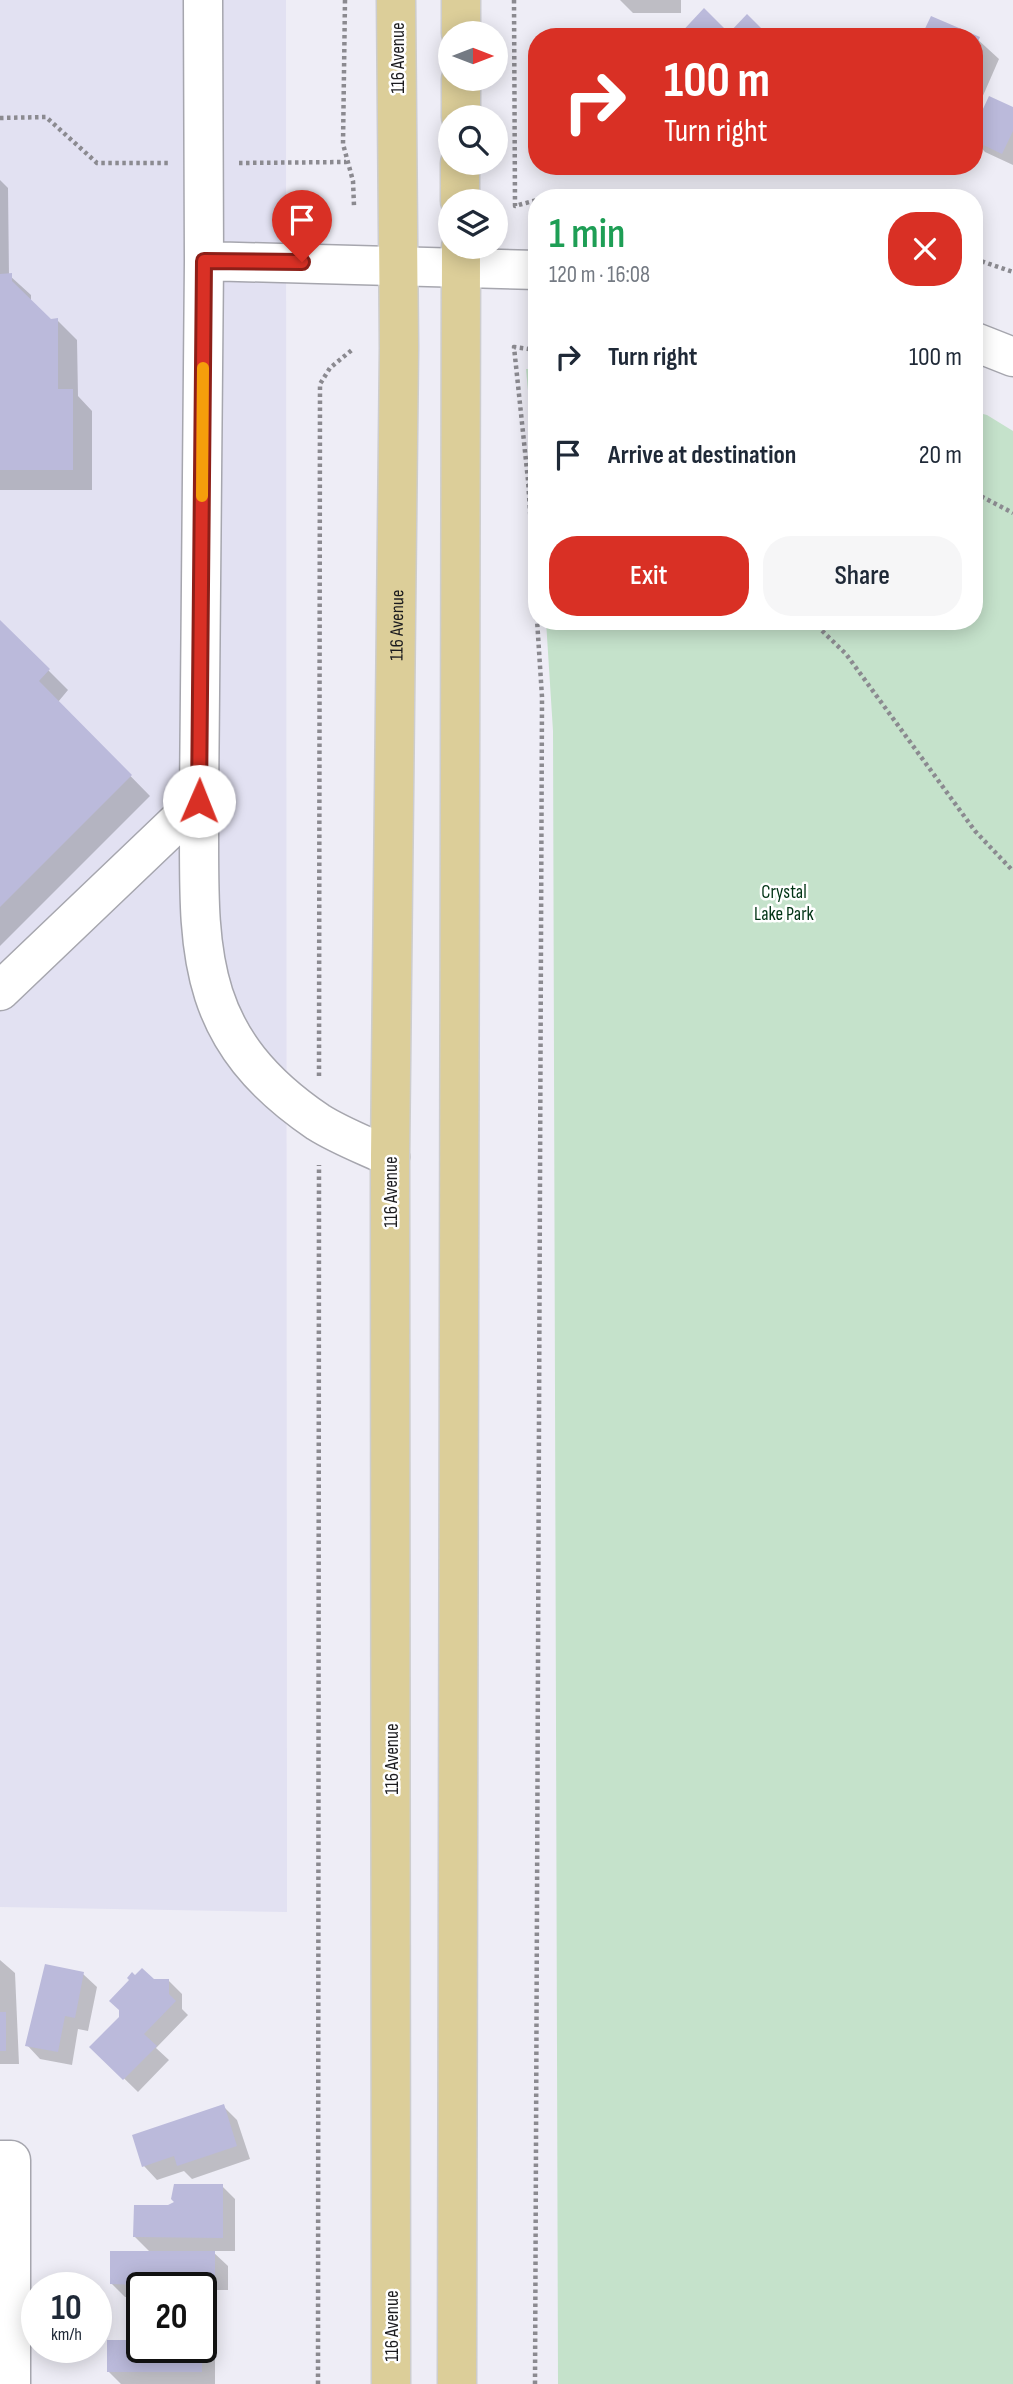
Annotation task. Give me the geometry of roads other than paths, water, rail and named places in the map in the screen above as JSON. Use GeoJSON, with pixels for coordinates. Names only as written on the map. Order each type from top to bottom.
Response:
{"type":"FeatureCollection","features":[{"type":"Feature","properties":{"kind":"main road","name":"116 Avenue"},"geometry":{"type":"LineString","coordinates":[[391,2384],[390,1157],[398,267],[397,0]]}},
{"type":"Feature","properties":{"kind":"main road"},"geometry":{"type":"LineString","coordinates":[[461,0],[461,21]]}},
{"type":"Feature","properties":{"kind":"main road"},"geometry":{"type":"LineString","coordinates":[[457,2384],[461,259]]}},
{"type":"Feature","properties":{"kind":"street"},"geometry":{"type":"LineString","coordinates":[[203,0],[200,936],[213,999],[233,1040],[265,1076],[319,1122],[390,1157]]}},
{"type":"Feature","properties":{"kind":"street"},"geometry":{"type":"LineString","coordinates":[[204,261],[398,267],[448,259]]}},
{"type":"Feature","properties":{"kind":"street"},"geometry":{"type":"LineString","coordinates":[[473,259],[528,268]]}},
{"type":"Feature","properties":{"kind":"street"},"geometry":{"type":"LineString","coordinates":[[983,345],[1013,357]]}},
{"type":"Feature","properties":{"kind":"street"},"geometry":{"type":"LineString","coordinates":[[0,991],[199,801]]}},
{"type":"Feature","properties":{"kind":"street"},"geometry":{"type":"LineString","coordinates":[[6,2160],[11,2384]]}},
{"type":"Feature","properties":{"kind":"park label","name":"Crystal Lake Park"},"geometry":{"type":"Point","coordinates":[784,902]}}]}
